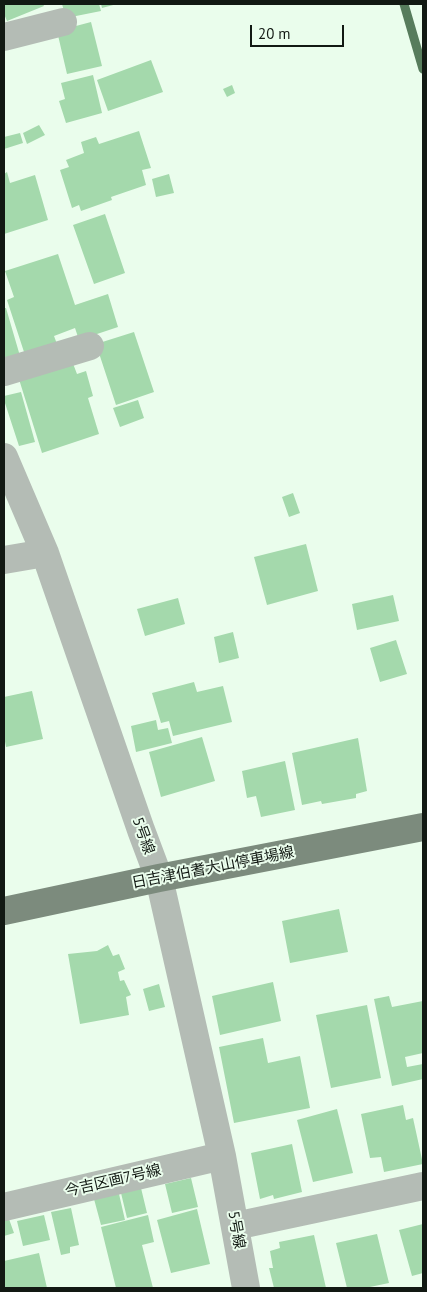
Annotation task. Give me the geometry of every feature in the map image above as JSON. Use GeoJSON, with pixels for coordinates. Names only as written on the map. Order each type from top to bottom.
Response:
{"type":"FeatureCollection","features":[{"type":"Feature","properties":{"kind":"main road","name":"日吉津伯耆大山停車場線"},"geometry":{"type":"LineString","coordinates":[[4,911],[159,878],[423,827]]}},
{"type":"Feature","properties":{"kind":"street"},"geometry":{"type":"LineString","coordinates":[[4,38],[64,22]]}},
{"type":"Feature","properties":{"kind":"street"},"geometry":{"type":"LineString","coordinates":[[4,372],[90,346]]}},
{"type":"Feature","properties":{"kind":"street","name":"5号線"},"geometry":{"type":"LineString","coordinates":[[4,457],[45,553],[159,878],[222,1156],[246,1288]]}},
{"type":"Feature","properties":{"kind":"street"},"geometry":{"type":"LineString","coordinates":[[4,560],[45,553]]}},
{"type":"Feature","properties":{"kind":"street","name":"今吉区画7号線"},"geometry":{"type":"LineString","coordinates":[[4,1207],[222,1156]]}},
{"type":"Feature","properties":{"kind":"street"},"geometry":{"type":"LineString","coordinates":[[235,1226],[423,1186]]}},
{"type":"Feature","properties":{"kind":"building"},"geometry":{"type":"Polygon","coordinates":[[[4,4],[43,4],[44,6],[7,21],[4,14],[4,4]]]}},
{"type":"Feature","properties":{"kind":"building"},"geometry":{"type":"Polygon","coordinates":[[[62,4],[99,4],[101,11],[66,18],[62,4]]]}},
{"type":"Feature","properties":{"kind":"building"},"geometry":{"type":"Polygon","coordinates":[[[101,4],[117,4],[102,8],[101,4]]]}},
{"type":"Feature","properties":{"kind":"building"},"geometry":{"type":"Polygon","coordinates":[[[91,22],[102,66],[67,74],[57,31],[91,22]]]}},
{"type":"Feature","properties":{"kind":"building"},"geometry":{"type":"Polygon","coordinates":[[[151,60],[163,92],[108,111],[97,80],[151,60]]]}},
{"type":"Feature","properties":{"kind":"building"},"geometry":{"type":"Polygon","coordinates":[[[93,75],[102,113],[66,123],[59,101],[65,99],[61,83],[93,75]]]}},
{"type":"Feature","properties":{"kind":"building"},"geometry":{"type":"Polygon","coordinates":[[[232,85],[235,93],[227,97],[223,89],[232,85]]]}},
{"type":"Feature","properties":{"kind":"building"},"geometry":{"type":"Polygon","coordinates":[[[39,125],[45,135],[27,144],[23,133],[39,125]]]}},
{"type":"Feature","properties":{"kind":"building"},"geometry":{"type":"Polygon","coordinates":[[[139,131],[151,168],[142,170],[146,185],[111,197],[112,200],[81,211],[79,205],[72,208],[60,170],[69,167],[66,160],[84,153],[81,142],[96,137],[99,144],[139,131]]]}},
{"type":"Feature","properties":{"kind":"building"},"geometry":{"type":"Polygon","coordinates":[[[20,133],[23,143],[4,149],[4,137],[20,133]]]}},
{"type":"Feature","properties":{"kind":"building"},"geometry":{"type":"Polygon","coordinates":[[[7,172],[10,183],[35,175],[48,220],[4,234],[4,174],[7,172]]]}},
{"type":"Feature","properties":{"kind":"building"},"geometry":{"type":"Polygon","coordinates":[[[169,174],[174,193],[156,197],[152,179],[169,174]]]}},
{"type":"Feature","properties":{"kind":"building"},"geometry":{"type":"Polygon","coordinates":[[[105,214],[125,273],[94,284],[73,225],[105,214]]]}},
{"type":"Feature","properties":{"kind":"building"},"geometry":{"type":"Polygon","coordinates":[[[58,254],[75,305],[108,294],[118,327],[79,340],[75,328],[54,336],[57,344],[25,355],[7,300],[14,297],[5,271],[58,254]]]}},
{"type":"Feature","properties":{"kind":"building"},"geometry":{"type":"Polygon","coordinates":[[[4,308],[6,308],[20,356],[4,361],[4,308]]]}},
{"type":"Feature","properties":{"kind":"building"},"geometry":{"type":"Polygon","coordinates":[[[134,332],[154,392],[116,405],[96,344],[134,332]]]}},
{"type":"Feature","properties":{"kind":"building"},"geometry":{"type":"Polygon","coordinates":[[[72,361],[77,374],[86,371],[93,396],[88,398],[99,434],[42,453],[18,376],[72,361]]]}},
{"type":"Feature","properties":{"kind":"building"},"geometry":{"type":"Polygon","coordinates":[[[21,392],[35,442],[19,446],[4,396],[21,392]]]}},
{"type":"Feature","properties":{"kind":"building"},"geometry":{"type":"Polygon","coordinates":[[[138,400],[144,418],[120,427],[113,408],[138,400]]]}},
{"type":"Feature","properties":{"kind":"building"},"geometry":{"type":"Polygon","coordinates":[[[293,493],[300,513],[289,517],[282,497],[293,493]]]}},
{"type":"Feature","properties":{"kind":"building"},"geometry":{"type":"Polygon","coordinates":[[[306,544],[318,591],[267,605],[254,557],[306,544]]]}},
{"type":"Feature","properties":{"kind":"building"},"geometry":{"type":"Polygon","coordinates":[[[393,595],[399,621],[357,630],[352,604],[393,595]]]}},
{"type":"Feature","properties":{"kind":"building"},"geometry":{"type":"Polygon","coordinates":[[[178,598],[185,624],[145,636],[137,609],[178,598]]]}},
{"type":"Feature","properties":{"kind":"building"},"geometry":{"type":"Polygon","coordinates":[[[233,632],[239,658],[219,663],[214,637],[233,632]]]}},
{"type":"Feature","properties":{"kind":"building"},"geometry":{"type":"Polygon","coordinates":[[[396,640],[407,674],[380,682],[370,648],[396,640]]]}},
{"type":"Feature","properties":{"kind":"building"},"geometry":{"type":"Polygon","coordinates":[[[194,682],[197,692],[223,686],[232,722],[173,736],[169,721],[161,723],[152,693],[194,682]]]}},
{"type":"Feature","properties":{"kind":"building"},"geometry":{"type":"Polygon","coordinates":[[[32,691],[43,739],[6,747],[4,736],[4,697],[32,691]]]}},
{"type":"Feature","properties":{"kind":"building"},"geometry":{"type":"Polygon","coordinates":[[[156,720],[158,730],[168,728],[172,743],[136,752],[131,726],[156,720]]]}},
{"type":"Feature","properties":{"kind":"building"},"geometry":{"type":"Polygon","coordinates":[[[202,737],[215,781],[161,797],[149,752],[202,737]]]}},
{"type":"Feature","properties":{"kind":"building"},"geometry":{"type":"Polygon","coordinates":[[[358,738],[367,791],[356,794],[356,798],[322,804],[321,801],[302,805],[292,753],[358,738]]]}},
{"type":"Feature","properties":{"kind":"building"},"geometry":{"type":"Polygon","coordinates":[[[285,761],[295,810],[261,817],[256,796],[247,798],[242,771],[285,761]]]}},
{"type":"Feature","properties":{"kind":"building"},"geometry":{"type":"Polygon","coordinates":[[[339,909],[348,952],[290,963],[282,921],[339,909]]]}},
{"type":"Feature","properties":{"kind":"building"},"geometry":{"type":"Polygon","coordinates":[[[108,945],[113,956],[119,954],[125,969],[118,972],[120,981],[124,980],[131,995],[126,997],[129,1015],[80,1024],[68,954],[97,951],[108,945]]]}},
{"type":"Feature","properties":{"kind":"building"},"geometry":{"type":"Polygon","coordinates":[[[273,982],[281,1021],[220,1035],[212,996],[273,982]]]}},
{"type":"Feature","properties":{"kind":"building"},"geometry":{"type":"Polygon","coordinates":[[[159,984],[165,1007],[149,1011],[143,989],[159,984]]]}},
{"type":"Feature","properties":{"kind":"building"},"geometry":{"type":"Polygon","coordinates":[[[389,996],[392,1007],[423,1001],[423,1053],[405,1057],[407,1067],[423,1064],[423,1079],[392,1086],[374,999],[389,996]]]}},
{"type":"Feature","properties":{"kind":"building"},"geometry":{"type":"Polygon","coordinates":[[[367,1005],[381,1078],[331,1088],[316,1015],[367,1005]]]}},
{"type":"Feature","properties":{"kind":"building"},"geometry":{"type":"Polygon","coordinates":[[[263,1038],[268,1063],[300,1056],[310,1108],[234,1123],[219,1047],[263,1038]]]}},
{"type":"Feature","properties":{"kind":"building"},"geometry":{"type":"Polygon","coordinates":[[[403,1105],[406,1120],[413,1118],[423,1164],[384,1172],[381,1157],[370,1158],[361,1114],[403,1105]]]}},
{"type":"Feature","properties":{"kind":"building"},"geometry":{"type":"Polygon","coordinates":[[[337,1109],[353,1173],[313,1182],[297,1120],[337,1109]]]}},
{"type":"Feature","properties":{"kind":"building"},"geometry":{"type":"Polygon","coordinates":[[[292,1144],[302,1192],[274,1199],[273,1195],[260,1199],[251,1153],[292,1144]]]}},
{"type":"Feature","properties":{"kind":"building"},"geometry":{"type":"Polygon","coordinates":[[[191,1178],[198,1207],[172,1213],[165,1184],[191,1178]]]}},
{"type":"Feature","properties":{"kind":"building"},"geometry":{"type":"Polygon","coordinates":[[[141,1188],[147,1213],[127,1218],[121,1193],[141,1188]]]}},
{"type":"Feature","properties":{"kind":"building"},"geometry":{"type":"Polygon","coordinates":[[[119,1194],[125,1220],[101,1225],[94,1199],[119,1194]]]}},
{"type":"Feature","properties":{"kind":"building"},"geometry":{"type":"Polygon","coordinates":[[[71,1208],[79,1245],[70,1247],[70,1253],[61,1255],[51,1212],[71,1208]]]}},
{"type":"Feature","properties":{"kind":"building"},"geometry":{"type":"Polygon","coordinates":[[[197,1209],[210,1264],[171,1273],[157,1220],[197,1209]]]}},
{"type":"Feature","properties":{"kind":"building"},"geometry":{"type":"Polygon","coordinates":[[[44,1215],[50,1240],[23,1246],[17,1221],[44,1215]]]}},
{"type":"Feature","properties":{"kind":"building"},"geometry":{"type":"Polygon","coordinates":[[[148,1215],[154,1242],[142,1245],[153,1288],[116,1288],[101,1227],[148,1215]]]}},
{"type":"Feature","properties":{"kind":"building"},"geometry":{"type":"Polygon","coordinates":[[[9,1219],[14,1233],[4,1236],[4,1221],[9,1219]]]}},
{"type":"Feature","properties":{"kind":"building"},"geometry":{"type":"Polygon","coordinates":[[[423,1224],[423,1273],[412,1276],[399,1230],[423,1224]]]}},
{"type":"Feature","properties":{"kind":"building"},"geometry":{"type":"Polygon","coordinates":[[[377,1234],[389,1283],[365,1288],[347,1288],[336,1243],[377,1234]]]}},
{"type":"Feature","properties":{"kind":"building"},"geometry":{"type":"Polygon","coordinates":[[[314,1235],[326,1288],[274,1288],[269,1268],[273,1268],[270,1251],[280,1248],[279,1242],[314,1235]]]}},
{"type":"Feature","properties":{"kind":"building"},"geometry":{"type":"Polygon","coordinates":[[[39,1253],[47,1288],[4,1288],[4,1261],[39,1253]]]}},
{"type":"Feature","properties":{"kind":"waterway"},"geometry":{"type":"LineString","coordinates":[[404,4],[423,69]]}}]}
